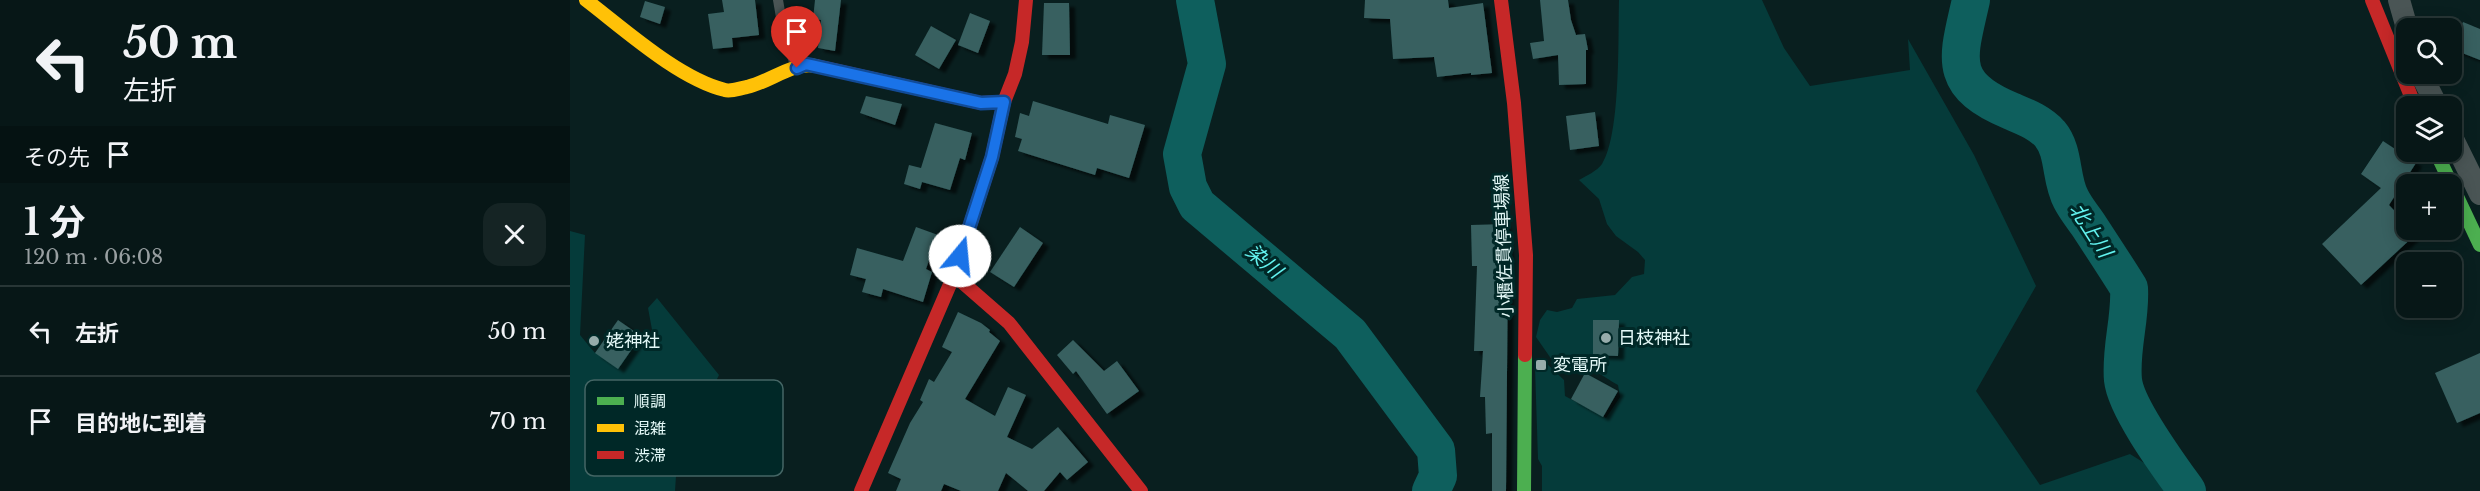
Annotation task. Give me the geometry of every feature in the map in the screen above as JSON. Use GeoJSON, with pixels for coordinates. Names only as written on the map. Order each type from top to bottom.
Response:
{"type":"FeatureCollection","features":[{"type":"Feature","properties":{"kind":"main road"},"geometry":{"type":"LineString","coordinates":[[586,0],[665,60],[703,82],[727,90],[756,85],[806,64],[981,103],[1004,102]]}},
{"type":"Feature","properties":{"kind":"main road"},"geometry":{"type":"LineString","coordinates":[[861,491],[954,275],[992,157],[1004,102],[1015,74],[1022,42],[1026,0]]}},
{"type":"Feature","properties":{"kind":"main road","name":"小櫃佐貫停車場線"},"geometry":{"type":"LineString","coordinates":[[1501,0],[1514,103],[1526,255],[1524,491]]}},
{"type":"Feature","properties":{"kind":"main road"},"geometry":{"type":"LineString","coordinates":[[2372,0],[2411,96]]}},
{"type":"Feature","properties":{"kind":"main road"},"geometry":{"type":"LineString","coordinates":[[2441,162],[2480,246]]}},
{"type":"Feature","properties":{"kind":"main road"},"geometry":{"type":"LineString","coordinates":[[954,275],[1009,323],[1141,491]]}},
{"type":"Feature","properties":{"kind":"street"},"geometry":{"type":"LineString","coordinates":[[2399,0],[2404,18]]}},
{"type":"Feature","properties":{"kind":"street"},"geometry":{"type":"LineString","coordinates":[[2462,157],[2480,194]]}},
{"type":"Feature","properties":{"kind":"lane"},"geometry":{"type":"LineString","coordinates":[[778,0],[783,28],[797,68]]}},
{"type":"Feature","properties":{"kind":"shaded area"},"geometry":{"type":"Polygon","coordinates":[[[1619,0],[1762,0],[1784,48],[1810,86],[1910,70],[1908,39],[1974,155],[2036,286],[1976,391],[2040,485],[2130,454],[2157,471],[2164,491],[1542,491],[1542,466],[1538,459],[1535,368],[1546,363],[1564,380],[1565,396],[1606,418],[1620,397],[1618,385],[1599,373],[1580,367],[1565,370],[1552,360],[1536,337],[1540,320],[1547,310],[1557,312],[1572,308],[1577,299],[1615,295],[1632,277],[1644,274],[1645,260],[1616,236],[1607,224],[1599,199],[1579,180],[1602,164],[1613,131],[1617,85],[1619,0]]]}},
{"type":"Feature","properties":{"kind":"shaded area"},"geometry":{"type":"Polygon","coordinates":[[[570,231],[585,235],[580,335],[595,353],[641,336],[646,341],[653,335],[648,308],[657,298],[719,375],[717,380],[585,380],[585,476],[676,476],[675,491],[570,491],[570,231]]]}},
{"type":"Feature","properties":{"kind":"building"},"geometry":{"type":"Polygon","coordinates":[[[722,0],[755,0],[759,35],[732,38],[733,47],[713,49],[708,14],[724,12],[722,0]]]}},
{"type":"Feature","properties":{"kind":"building"},"geometry":{"type":"Polygon","coordinates":[[[815,0],[841,0],[835,51],[818,48],[821,20],[813,19],[815,0]]]}},
{"type":"Feature","properties":{"kind":"building"},"geometry":{"type":"Polygon","coordinates":[[[1365,0],[1448,0],[1449,8],[1483,3],[1492,73],[1437,77],[1434,57],[1393,59],[1390,19],[1364,18],[1365,0]]]}},
{"type":"Feature","properties":{"kind":"building"},"geometry":{"type":"Polygon","coordinates":[[[1540,0],[1568,0],[1576,35],[1585,34],[1588,50],[1586,50],[1586,84],[1559,85],[1558,55],[1533,59],[1530,43],[1544,41],[1540,0]]]}},
{"type":"Feature","properties":{"kind":"building"},"geometry":{"type":"Polygon","coordinates":[[[645,1],[665,7],[660,24],[640,17],[645,1]]]}},
{"type":"Feature","properties":{"kind":"building"},"geometry":{"type":"Polygon","coordinates":[[[1044,3],[1069,3],[1070,55],[1042,55],[1044,3]]]}},
{"type":"Feature","properties":{"kind":"building"},"geometry":{"type":"Polygon","coordinates":[[[970,13],[990,21],[978,53],[958,45],[970,13]]]}},
{"type":"Feature","properties":{"kind":"building"},"geometry":{"type":"Polygon","coordinates":[[[2463,22],[2480,29],[2480,60],[2462,53],[2463,22]]]}},
{"type":"Feature","properties":{"kind":"building"},"geometry":{"type":"Polygon","coordinates":[[[931,26],[956,40],[939,69],[915,55],[931,26]]]}},
{"type":"Feature","properties":{"kind":"building"},"geometry":{"type":"Polygon","coordinates":[[[866,96],[902,104],[895,125],[860,113],[866,96]]]}},
{"type":"Feature","properties":{"kind":"building"},"geometry":{"type":"Polygon","coordinates":[[[1033,101],[1108,124],[1110,115],[1145,125],[1129,178],[1097,168],[1095,175],[1018,151],[1022,139],[1015,137],[1020,113],[1029,116],[1033,101]]]}},
{"type":"Feature","properties":{"kind":"building"},"geometry":{"type":"Polygon","coordinates":[[[1595,112],[1599,146],[1570,150],[1566,116],[1595,112]]]}},
{"type":"Feature","properties":{"kind":"building"},"geometry":{"type":"Polygon","coordinates":[[[935,123],[972,133],[965,160],[960,158],[950,190],[922,182],[920,189],[904,184],[909,165],[921,168],[935,123]]]}},
{"type":"Feature","properties":{"kind":"building"},"geometry":{"type":"Polygon","coordinates":[[[2383,141],[2396,150],[2396,162],[2416,163],[2409,174],[2396,174],[2396,194],[2389,205],[2396,212],[2396,240],[2410,240],[2361,285],[2322,244],[2381,188],[2361,174],[2383,141]]]}},
{"type":"Feature","properties":{"kind":"building"},"geometry":{"type":"Polygon","coordinates":[[[1505,224],[1508,256],[1506,491],[1492,491],[1492,433],[1486,434],[1485,397],[1480,397],[1483,351],[1474,351],[1477,266],[1472,266],[1471,225],[1505,224]]]}},
{"type":"Feature","properties":{"kind":"building"},"geometry":{"type":"Polygon","coordinates":[[[916,227],[938,235],[926,269],[932,272],[923,302],[883,289],[881,297],[862,292],[866,279],[850,275],[857,248],[903,261],[916,227]]]}},
{"type":"Feature","properties":{"kind":"building"},"geometry":{"type":"Polygon","coordinates":[[[1020,227],[1043,243],[1014,287],[990,272],[1020,227]]]}},
{"type":"Feature","properties":{"kind":"building"},"geometry":{"type":"Polygon","coordinates":[[[958,312],[981,323],[1000,341],[965,399],[995,416],[1008,387],[1026,395],[1007,437],[1032,449],[1058,427],[1088,462],[1067,480],[1060,472],[1044,491],[1028,491],[1006,473],[998,491],[961,491],[944,484],[941,491],[896,491],[901,479],[888,473],[910,423],[923,402],[920,400],[929,379],[934,382],[952,352],[942,347],[958,312]]]}},
{"type":"Feature","properties":{"kind":"building"},"geometry":{"type":"Polygon","coordinates":[[[618,320],[641,336],[618,369],[595,353],[618,320]]]}},
{"type":"Feature","properties":{"kind":"building","name":"日枝神社"},"geometry":{"type":"Polygon","coordinates":[[[1593,320],[1619,320],[1618,356],[1593,355],[1593,320]]]}},
{"type":"Feature","properties":{"kind":"building"},"geometry":{"type":"Polygon","coordinates":[[[1073,340],[1104,371],[1117,361],[1139,391],[1107,414],[1076,371],[1073,374],[1057,355],[1073,340]]]}},
{"type":"Feature","properties":{"kind":"building"},"geometry":{"type":"Polygon","coordinates":[[[2480,353],[2480,413],[2457,423],[2435,373],[2480,353]]]}},
{"type":"Feature","properties":{"kind":"building"},"geometry":{"type":"Polygon","coordinates":[[[1585,373],[1618,391],[1603,417],[1571,399],[1585,373]]]}},
{"type":"Feature","properties":{"kind":"waterway","name":"染川"},"geometry":{"type":"LineString","coordinates":[[1195,0],[1207,64],[1182,154],[1188,187],[1197,205],[1350,334],[1436,450],[1438,476],[1431,491]]}},
{"type":"Feature","properties":{"kind":"waterway","name":"北上川"},"geometry":{"type":"LineString","coordinates":[[1971,0],[1961,53],[1966,79],[1990,101],[2041,126],[2055,141],[2071,199],[2129,288],[2122,368],[2126,392],[2149,437],[2187,491]]}},
{"type":"Feature","properties":{"kind":"traffic: fast"},"geometry":{"type":"LineString","coordinates":[[2441,162],[2480,245]]}},
{"type":"Feature","properties":{"kind":"traffic: fast"},"geometry":{"type":"LineString","coordinates":[[1524,491],[1525,355]]}},
{"type":"Feature","properties":{"kind":"traffic: slow"},"geometry":{"type":"LineString","coordinates":[[586,0],[652,52],[689,75],[725,90],[756,84],[799,66],[816,66]]}},
{"type":"Feature","properties":{"kind":"traffic: jam"},"geometry":{"type":"LineString","coordinates":[[861,491],[954,275],[992,157],[1004,102],[1015,74],[1022,42],[1026,0]]}},
{"type":"Feature","properties":{"kind":"traffic: jam"},"geometry":{"type":"LineString","coordinates":[[1501,0],[1514,103],[1526,255],[1525,355]]}},
{"type":"Feature","properties":{"kind":"traffic: jam"},"geometry":{"type":"LineString","coordinates":[[2372,0],[2411,96]]}},
{"type":"Feature","properties":{"kind":"traffic: jam"},"geometry":{"type":"LineString","coordinates":[[816,66],[981,103],[1004,102]]}},
{"type":"Feature","properties":{"kind":"traffic: jam"},"geometry":{"type":"LineString","coordinates":[[954,275],[1009,323],[1141,491]]}},
{"type":"Feature","properties":{"kind":"place","name":"日枝神社"},"geometry":{"type":"Point","coordinates":[1606,338]}},
{"type":"Feature","properties":{"kind":"place","name":"姥神社"},"geometry":{"type":"Point","coordinates":[594,341]}},
{"type":"Feature","properties":{"kind":"place","name":"変電所"},"geometry":{"type":"Point","coordinates":[1541,365]}},
{"type":"Feature","properties":{"kind":"route"},"geometry":{"type":"LineString","coordinates":[[797,68],[806,64],[981,103],[1004,102],[992,157],[960,256]]}}]}
